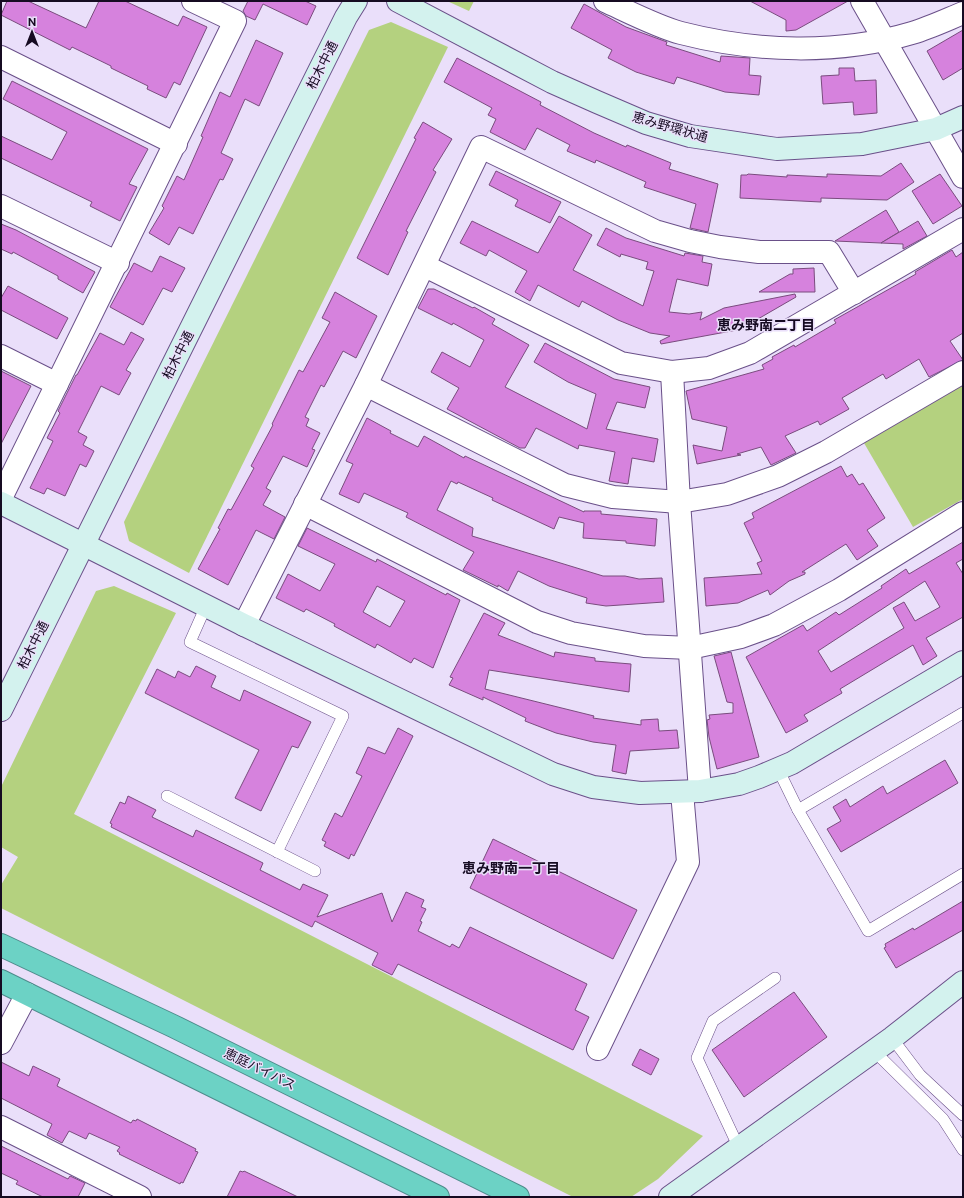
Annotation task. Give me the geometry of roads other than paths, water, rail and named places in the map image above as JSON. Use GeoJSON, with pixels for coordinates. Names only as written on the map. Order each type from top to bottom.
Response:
{"type":"FeatureCollection","features":[{"type":"Feature","properties":{"kind":"highway","name":"恵庭バイパス"},"geometry":{"type":"LineString","coordinates":[[1,945],[173,1026],[518,1197]]}},
{"type":"Feature","properties":{"kind":"highway"},"geometry":{"type":"LineString","coordinates":[[1,981],[438,1197]]}},
{"type":"Feature","properties":{"kind":"street"},"geometry":{"type":"LineString","coordinates":[[1,498],[118,263],[235,21],[193,1]]}},
{"type":"Feature","properties":{"kind":"street","name":"柏木中通"},"geometry":{"type":"LineString","coordinates":[[1,710],[339,31],[356,1]]}},
{"type":"Feature","properties":{"kind":"street","name":"恵み野環状通"},"geometry":{"type":"LineString","coordinates":[[398,1],[552,82],[646,123],[690,136],[777,149],[862,144],[936,129],[963,117]]}},
{"type":"Feature","properties":{"kind":"street"},"geometry":{"type":"LineString","coordinates":[[605,1],[679,33],[754,46],[828,47],[885,40],[913,32],[963,13]]}},
{"type":"Feature","properties":{"kind":"street"},"geometry":{"type":"LineString","coordinates":[[862,1],[963,177]]}},
{"type":"Feature","properties":{"kind":"street"},"geometry":{"type":"LineString","coordinates":[[1,57],[176,144]]}},
{"type":"Feature","properties":{"kind":"street"},"geometry":{"type":"LineString","coordinates":[[244,625],[366,385],[425,266],[481,147],[662,233],[720,247],[758,252],[829,252],[854,293]]}},
{"type":"Feature","properties":{"kind":"street"},"geometry":{"type":"LineString","coordinates":[[1,206],[118,263]]}},
{"type":"Feature","properties":{"kind":"street"},"geometry":{"type":"LineString","coordinates":[[425,266],[621,362],[672,372],[709,368],[750,353],[963,229]]}},
{"type":"Feature","properties":{"kind":"street"},"geometry":{"type":"LineString","coordinates":[[1,356],[57,384]]}},
{"type":"Feature","properties":{"kind":"street"},"geometry":{"type":"LineString","coordinates":[[598,1049],[688,862],[691,791],[690,648],[679,502],[672,372]]}},
{"type":"Feature","properties":{"kind":"street"},"geometry":{"type":"LineString","coordinates":[[366,385],[565,485],[613,497],[679,502],[727,494],[778,476],[826,452],[963,372]]}},
{"type":"Feature","properties":{"kind":"street"},"geometry":{"type":"LineString","coordinates":[[1,503],[244,625],[553,774],[593,787],[640,793],[691,791],[739,784],[799,759],[963,662]]}},
{"type":"Feature","properties":{"kind":"street"},"geometry":{"type":"LineString","coordinates":[[305,504],[537,622],[571,633],[608,641],[644,646],[690,648],[741,637],[774,625],[839,590],[963,513]]}},
{"type":"Feature","properties":{"kind":"street"},"geometry":{"type":"LineString","coordinates":[[670,1197],[892,1038],[963,982]]}},
{"type":"Feature","properties":{"kind":"street"},"geometry":{"type":"LineString","coordinates":[[1,1043],[27,994]]}},
{"type":"Feature","properties":{"kind":"street"},"geometry":{"type":"LineString","coordinates":[[1,1127],[140,1197]]}},
{"type":"Feature","properties":{"kind":"lane"},"geometry":{"type":"LineString","coordinates":[[206,606],[190,642],[343,716],[278,852]]}},
{"type":"Feature","properties":{"kind":"lane"},"geometry":{"type":"LineString","coordinates":[[798,810],[963,713]]}},
{"type":"Feature","properties":{"kind":"lane"},"geometry":{"type":"LineString","coordinates":[[778,769],[798,810],[868,931],[963,874]]}},
{"type":"Feature","properties":{"kind":"lane"},"geometry":{"type":"LineString","coordinates":[[167,796],[315,871]]}},
{"type":"Feature","properties":{"kind":"lane"},"geometry":{"type":"LineString","coordinates":[[739,1148],[697,1058],[713,1021],[775,978]]}},
{"type":"Feature","properties":{"kind":"lane"},"geometry":{"type":"LineString","coordinates":[[892,1038],[920,1075],[963,1115]]}},
{"type":"Feature","properties":{"kind":"lane"},"geometry":{"type":"LineString","coordinates":[[874,1051],[943,1119],[963,1150]]}},
{"type":"Feature","properties":{"kind":"district","name":"恵み野南二丁目"},"geometry":{"type":"Point","coordinates":[766,325]}},
{"type":"Feature","properties":{"kind":"district","name":"恵み野南一丁目"},"geometry":{"type":"Point","coordinates":[511,868]}}]}
